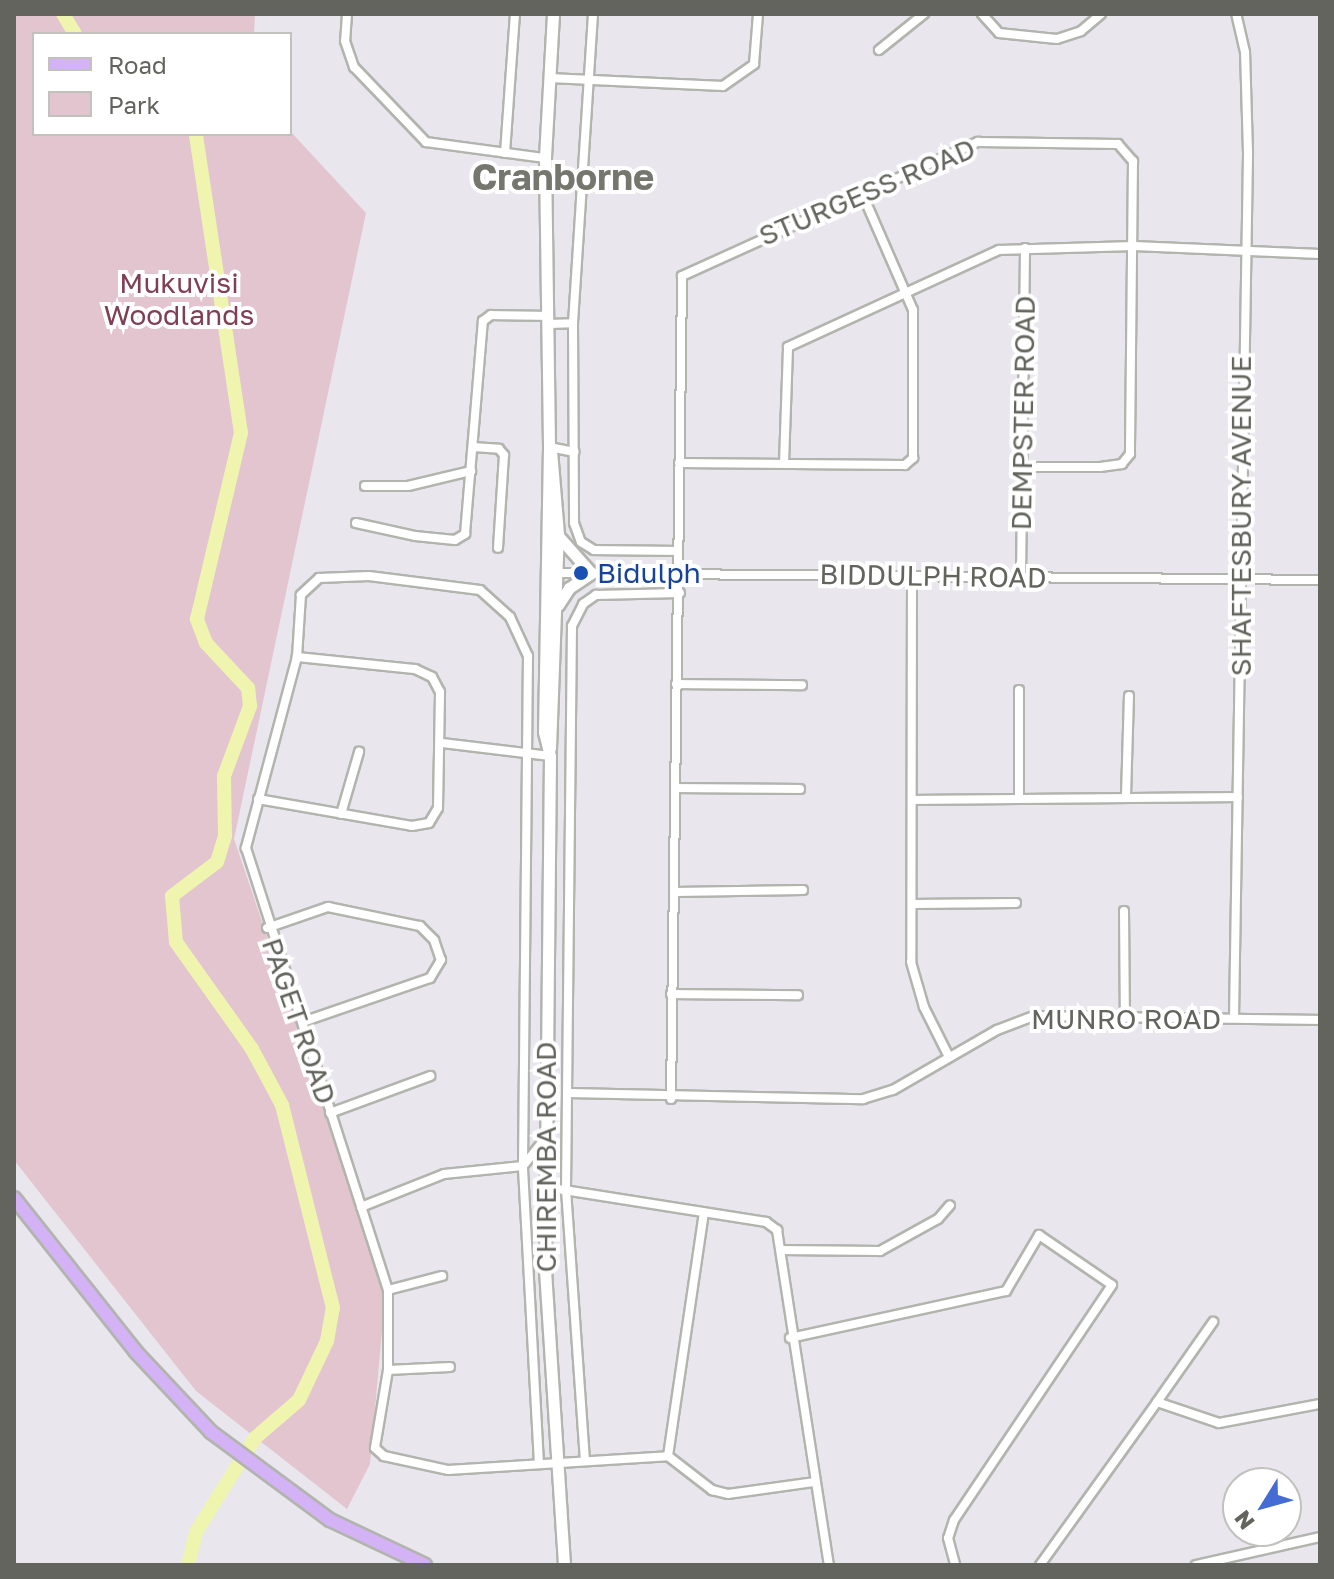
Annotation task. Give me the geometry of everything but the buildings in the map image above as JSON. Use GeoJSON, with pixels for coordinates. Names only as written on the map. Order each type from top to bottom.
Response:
{"type":"FeatureCollection","features":[{"type":"Feature","properties":{"kind":"main road","name":"CHIREMBA ROAD"},"geometry":{"type":"LineString","coordinates":[[550,752],[544,732],[551,574],[545,158],[553,14]]}},
{"type":"Feature","properties":{"kind":"main road","name":"CHIREMBA ROAD"},"geometry":{"type":"LineString","coordinates":[[549,447],[558,534],[551,574],[558,607],[550,752],[544,1140],[564,1565]]}},
{"type":"Feature","properties":{"kind":"main road"},"geometry":{"type":"LineString","coordinates":[[558,534],[591,573],[569,588],[558,607]]}},
{"type":"Feature","properties":{"kind":"main road"},"geometry":{"type":"LineString","coordinates":[[14,1198],[136,1352],[229,1447],[330,1520],[425,1565]]}},
{"type":"Feature","properties":{"kind":"street"},"geometry":{"type":"LineString","coordinates":[[347,14],[345,41],[354,67],[412,132],[438,147],[545,158]]}},
{"type":"Feature","properties":{"kind":"street"},"geometry":{"type":"LineString","coordinates":[[505,153],[515,14]]}},
{"type":"Feature","properties":{"kind":"street"},"geometry":{"type":"LineString","coordinates":[[593,14],[573,323],[574,523],[581,542],[594,550],[678,551]]}},
{"type":"Feature","properties":{"kind":"street"},"geometry":{"type":"LineString","coordinates":[[549,78],[708,87],[737,81],[754,64],[758,14]]}},
{"type":"Feature","properties":{"kind":"street"},"geometry":{"type":"LineString","coordinates":[[879,50],[924,14]]}},
{"type":"Feature","properties":{"kind":"street"},"geometry":{"type":"LineString","coordinates":[[982,14],[999,33],[1057,39],[1081,31],[1101,14]]}},
{"type":"Feature","properties":{"kind":"street","name":"SHAFTESBURY AVENUE"},"geometry":{"type":"LineString","coordinates":[[1234,1018],[1242,579],[1245,52],[1236,14]]}},
{"type":"Feature","properties":{"kind":"street","name":"STURGESS ROAD"},"geometry":{"type":"LineString","coordinates":[[671,1099],[682,276],[978,142],[1118,144],[1133,161],[1130,454],[1122,464],[1100,467],[1022,467]]}},
{"type":"Feature","properties":{"kind":"street"},"geometry":{"type":"LineString","coordinates":[[679,463],[905,465],[913,458],[917,335],[906,291],[862,193]]}},
{"type":"Feature","properties":{"kind":"street"},"geometry":{"type":"LineString","coordinates":[[784,463],[788,347],[999,250],[1134,246],[1320,254]]}},
{"type":"Feature","properties":{"kind":"street","name":"DEMPSTER ROAD"},"geometry":{"type":"LineString","coordinates":[[1021,578],[1025,248]]}},
{"type":"Feature","properties":{"kind":"street"},"geometry":{"type":"LineString","coordinates":[[356,523],[461,538],[467,529],[483,321],[491,315],[573,323]]}},
{"type":"Feature","properties":{"kind":"street"},"geometry":{"type":"LineString","coordinates":[[473,447],[499,449],[504,455],[498,548]]}},
{"type":"Feature","properties":{"kind":"street"},"geometry":{"type":"LineString","coordinates":[[549,447],[575,452]]}},
{"type":"Feature","properties":{"kind":"street"},"geometry":{"type":"LineString","coordinates":[[365,486],[408,486],[471,471]]}},
{"type":"Feature","properties":{"kind":"street","name":"BIDDULPH ROAD"},"geometry":{"type":"LineString","coordinates":[[551,574],[680,571],[912,577],[1320,580]]}},
{"type":"Feature","properties":{"kind":"street","name":"PAGET ROAD"},"geometry":{"type":"LineString","coordinates":[[528,656],[510,617],[480,590],[369,576],[310,583],[301,595],[297,657],[246,848],[267,928],[302,1022],[388,1290],[388,1370],[373,1435],[384,1456],[429,1469],[539,1464]]}},
{"type":"Feature","properties":{"kind":"street"},"geometry":{"type":"LineString","coordinates":[[912,577],[912,904],[917,990],[949,1057]]}},
{"type":"Feature","properties":{"kind":"street"},"geometry":{"type":"LineString","coordinates":[[585,1461],[566,1189],[572,626],[583,604],[596,595],[680,593]]}},
{"type":"Feature","properties":{"kind":"street","name":"CHIREMBA ROAD"},"geometry":{"type":"LineString","coordinates":[[528,656],[523,1166],[539,1464]]}},
{"type":"Feature","properties":{"kind":"street"},"geometry":{"type":"LineString","coordinates":[[258,799],[412,826],[429,823],[438,808],[442,743],[440,692],[424,673],[297,657]]}},
{"type":"Feature","properties":{"kind":"street"},"geometry":{"type":"LineString","coordinates":[[676,684],[802,685]]}},
{"type":"Feature","properties":{"kind":"street"},"geometry":{"type":"LineString","coordinates":[[1019,690],[1019,797]]}},
{"type":"Feature","properties":{"kind":"street"},"geometry":{"type":"LineString","coordinates":[[1126,796],[1129,696]]}},
{"type":"Feature","properties":{"kind":"street"},"geometry":{"type":"LineString","coordinates":[[442,743],[550,752],[571,748]]}},
{"type":"Feature","properties":{"kind":"street"},"geometry":{"type":"LineString","coordinates":[[341,814],[359,752]]}},
{"type":"Feature","properties":{"kind":"street"},"geometry":{"type":"LineString","coordinates":[[676,788],[800,789]]}},
{"type":"Feature","properties":{"kind":"street"},"geometry":{"type":"LineString","coordinates":[[912,800],[1238,797]]}},
{"type":"Feature","properties":{"kind":"street"},"geometry":{"type":"LineString","coordinates":[[675,892],[803,890]]}},
{"type":"Feature","properties":{"kind":"street"},"geometry":{"type":"LineString","coordinates":[[912,904],[1016,903]]}},
{"type":"Feature","properties":{"kind":"street"},"geometry":{"type":"LineString","coordinates":[[267,928],[328,907],[420,926],[434,940],[441,960],[430,978],[302,1022]]}},
{"type":"Feature","properties":{"kind":"street"},"geometry":{"type":"LineString","coordinates":[[1124,911],[1125,1018]]}},
{"type":"Feature","properties":{"kind":"street"},"geometry":{"type":"LineString","coordinates":[[527,924],[568,936]]}},
{"type":"Feature","properties":{"kind":"street"},"geometry":{"type":"LineString","coordinates":[[671,994],[798,995]]}},
{"type":"Feature","properties":{"kind":"street","name":"MUNRO ROAD"},"geometry":{"type":"LineString","coordinates":[[569,1093],[671,1099],[874,1098],[1025,1018],[1320,1020]]}},
{"type":"Feature","properties":{"kind":"street"},"geometry":{"type":"LineString","coordinates":[[330,1113],[430,1076]]}},
{"type":"Feature","properties":{"kind":"street"},"geometry":{"type":"LineString","coordinates":[[361,1207],[444,1174],[523,1166],[544,1140]]}},
{"type":"Feature","properties":{"kind":"street"},"geometry":{"type":"LineString","coordinates":[[545,1187],[771,1224],[781,1250],[790,1338],[829,1565]]}},
{"type":"Feature","properties":{"kind":"street"},"geometry":{"type":"LineString","coordinates":[[781,1250],[880,1251],[938,1219],[950,1205]]}},
{"type":"Feature","properties":{"kind":"street"},"geometry":{"type":"LineString","coordinates":[[668,1456],[704,1213]]}},
{"type":"Feature","properties":{"kind":"street"},"geometry":{"type":"LineString","coordinates":[[790,1338],[1006,1291],[1039,1235],[1112,1285],[954,1520],[948,1538],[955,1565]]}},
{"type":"Feature","properties":{"kind":"street"},"geometry":{"type":"LineString","coordinates":[[388,1290],[442,1276]]}},
{"type":"Feature","properties":{"kind":"street"},"geometry":{"type":"LineString","coordinates":[[1040,1565],[1213,1322]]}},
{"type":"Feature","properties":{"kind":"street"},"geometry":{"type":"LineString","coordinates":[[388,1370],[450,1367]]}},
{"type":"Feature","properties":{"kind":"street"},"geometry":{"type":"LineString","coordinates":[[1157,1402],[1219,1423],[1320,1404]]}},
{"type":"Feature","properties":{"kind":"street"},"geometry":{"type":"LineString","coordinates":[[539,1464],[668,1456],[719,1493],[815,1482]]}},
{"type":"Feature","properties":{"kind":"street"},"geometry":{"type":"LineString","coordinates":[[1196,1565],[1320,1537]]}},
{"type":"Feature","properties":{"kind":"green space","name":"Mukuvisi Woodlands"},"geometry":{"type":"Polygon","coordinates":[[[14,14],[255,14],[254,32],[32,32],[32,136],[292,136],[292,133],[366,213],[234,839],[386,1287],[370,1464],[347,1509],[196,1391],[14,1160],[14,14]]]}},
{"type":"Feature","properties":{"kind":"waterway"},"geometry":{"type":"LineString","coordinates":[[63,14],[74,32]]}},
{"type":"Feature","properties":{"kind":"waterway"},"geometry":{"type":"LineString","coordinates":[[188,1565],[196,1532],[255,1438],[299,1400],[327,1341],[333,1308],[282,1105],[252,1049],[176,942],[172,896],[217,862],[225,836],[224,776],[250,706],[248,688],[206,643],[197,619],[241,433],[196,136]]}},
{"type":"Feature","properties":{"kind":"place","name":"Bidulph"},"geometry":{"type":"Point","coordinates":[581,573]}},
{"type":"Feature","properties":{"kind":"district","name":"Cranborne"},"geometry":{"type":"Point","coordinates":[563,177]}}]}
